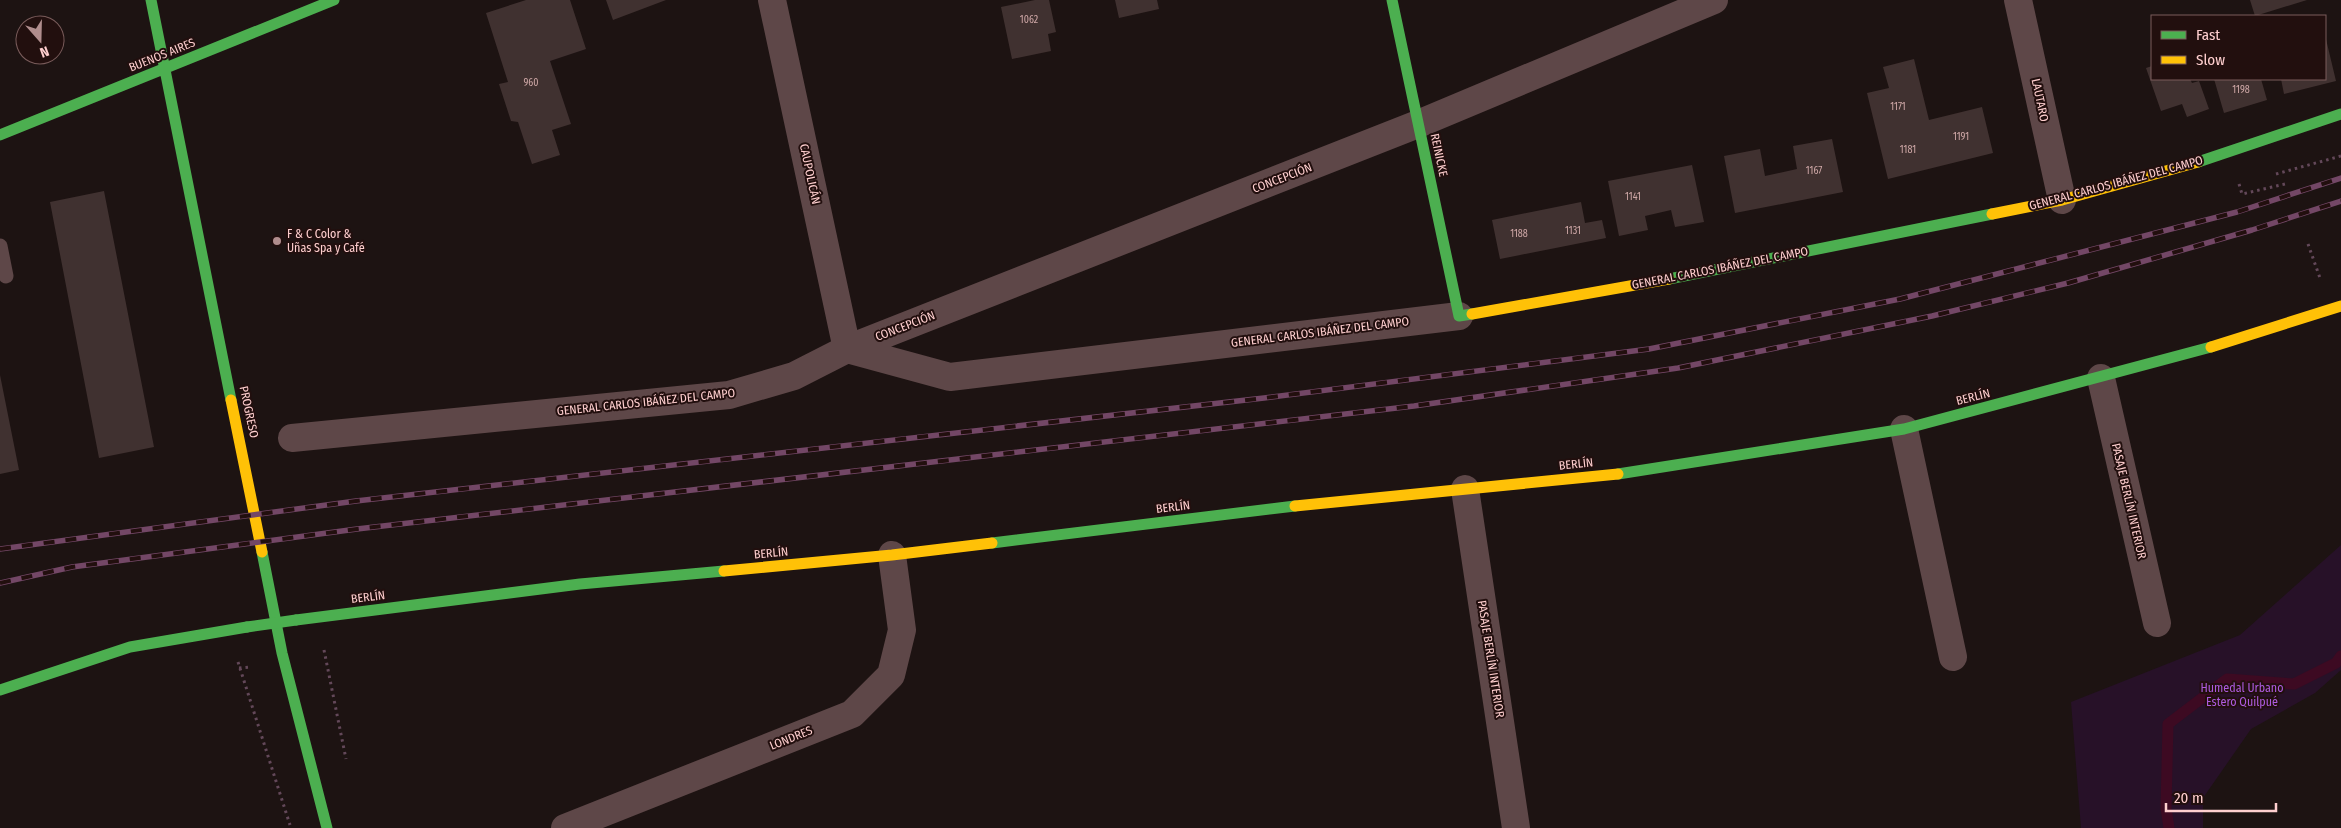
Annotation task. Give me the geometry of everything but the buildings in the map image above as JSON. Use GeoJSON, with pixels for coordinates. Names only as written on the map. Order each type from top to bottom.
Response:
{"type":"FeatureCollection","features":[{"type":"Feature","properties":{"kind":"street","name":"PROGRESO"},"geometry":{"type":"LineString","coordinates":[[151,0],[282,653],[327,828]]}},
{"type":"Feature","properties":{"kind":"street","name":"BUENOS AIRES"},"geometry":{"type":"LineString","coordinates":[[0,135],[334,0]]}},
{"type":"Feature","properties":{"kind":"street","name":"CAUPOLICÁN"},"geometry":{"type":"LineString","coordinates":[[772,0],[847,349]]}},
{"type":"Feature","properties":{"kind":"street","name":"REINICKE"},"geometry":{"type":"LineString","coordinates":[[1392,0],[1459,316]]}},
{"type":"Feature","properties":{"kind":"street","name":"CONCEPCIÓN"},"geometry":{"type":"LineString","coordinates":[[847,349],[1418,124],[1714,0]]}},
{"type":"Feature","properties":{"kind":"street","name":"LAUTARO"},"geometry":{"type":"LineString","coordinates":[[2018,0],[2062,200]]}},
{"type":"Feature","properties":{"kind":"street","name":"GENERAL CARLOS IBÁÑEZ DEL CAMPO"},"geometry":{"type":"LineString","coordinates":[[292,438],[730,395],[794,376],[847,349],[950,377],[1459,316],[1750,264],[2062,200],[2229,153],[2341,114]]}},
{"type":"Feature","properties":{"kind":"street","name":"BERLÍN"},"geometry":{"type":"LineString","coordinates":[[0,690],[130,647],[296,620],[580,584],[892,555],[1292,506],[1638,472],[1904,429],[2101,378],[2245,338],[2341,306]]}},
{"type":"Feature","properties":{"kind":"street","name":"PASAJE BERLÍN INTERIOR"},"geometry":{"type":"LineString","coordinates":[[2101,378],[2157,623]]}},
{"type":"Feature","properties":{"kind":"street"},"geometry":{"type":"LineString","coordinates":[[1904,429],[1953,657]]}},
{"type":"Feature","properties":{"kind":"street","name":"PASAJE BERLÍN INTERIOR"},"geometry":{"type":"LineString","coordinates":[[1465,489],[1516,828]]}},
{"type":"Feature","properties":{"kind":"street","name":"LONDRES"},"geometry":{"type":"LineString","coordinates":[[565,828],[852,714],[892,675],[902,630],[892,555]]}},
{"type":"Feature","properties":{"kind":"lane"},"geometry":{"type":"LineString","coordinates":[[0,246],[6,276]]}},
{"type":"Feature","properties":{"kind":"path"},"geometry":{"type":"LineString","coordinates":[[2267,177],[2341,156]]}},
{"type":"Feature","properties":{"kind":"path"},"geometry":{"type":"LineString","coordinates":[[2248,182],[2239,184],[2242,194],[2285,184]]}},
{"type":"Feature","properties":{"kind":"path"},"geometry":{"type":"LineString","coordinates":[[324,658],[347,762]]}},
{"type":"Feature","properties":{"kind":"path"},"geometry":{"type":"LineString","coordinates":[[239,668],[290,828]]}},
{"type":"Feature","properties":{"kind":"green space","name":"Humedal Urbano Estero Quilpué"},"geometry":{"type":"Polygon","coordinates":[[[2341,545],[2341,670],[2315,693],[2251,729],[2203,798],[2203,828],[2081,828],[2071,702],[2240,635],[2341,545]]]}},
{"type":"Feature","properties":{"kind":"waterway"},"geometry":{"type":"LineString","coordinates":[[2169,828],[2166,808],[2168,724],[2227,679],[2294,684],[2336,663],[2341,656]]}},
{"type":"Feature","properties":{"kind":"railway"},"geometry":{"type":"LineString","coordinates":[[0,549],[356,501],[1264,398],[1649,349],[1900,299],[2237,212],[2341,178]]}},
{"type":"Feature","properties":{"kind":"railway"},"geometry":{"type":"LineString","coordinates":[[0,583],[72,567],[357,529],[1414,406],[1678,368],[1932,316],[2068,283],[2252,230],[2341,201]]}},
{"type":"Feature","properties":{"kind":"traffic: fast"},"geometry":{"type":"LineString","coordinates":[[151,0],[231,400]]}},
{"type":"Feature","properties":{"kind":"traffic: fast"},"geometry":{"type":"LineString","coordinates":[[0,135],[334,0]]}},
{"type":"Feature","properties":{"kind":"traffic: fast"},"geometry":{"type":"LineString","coordinates":[[1392,0],[1459,316],[1472,314]]}},
{"type":"Feature","properties":{"kind":"traffic: fast"},"geometry":{"type":"LineString","coordinates":[[2198,162],[2341,114]]}},
{"type":"Feature","properties":{"kind":"traffic: fast"},"geometry":{"type":"LineString","coordinates":[[1669,279],[1992,214]]}},
{"type":"Feature","properties":{"kind":"traffic: fast"},"geometry":{"type":"LineString","coordinates":[[1618,474],[1904,429],[2211,347]]}},
{"type":"Feature","properties":{"kind":"traffic: fast"},"geometry":{"type":"LineString","coordinates":[[992,543],[1295,506]]}},
{"type":"Feature","properties":{"kind":"traffic: fast"},"geometry":{"type":"LineString","coordinates":[[262,552],[282,653],[327,828]]}},
{"type":"Feature","properties":{"kind":"traffic: fast"},"geometry":{"type":"LineString","coordinates":[[296,620],[580,584],[724,571]]}},
{"type":"Feature","properties":{"kind":"traffic: fast"},"geometry":{"type":"LineString","coordinates":[[247,627],[296,620]]}},
{"type":"Feature","properties":{"kind":"traffic: fast"},"geometry":{"type":"LineString","coordinates":[[0,690],[130,647],[247,627]]}},
{"type":"Feature","properties":{"kind":"traffic: slow"},"geometry":{"type":"LineString","coordinates":[[1992,214],[2062,200],[2198,162]]}},
{"type":"Feature","properties":{"kind":"traffic: slow"},"geometry":{"type":"LineString","coordinates":[[1472,314],[1669,279]]}},
{"type":"Feature","properties":{"kind":"traffic: slow"},"geometry":{"type":"LineString","coordinates":[[2211,347],[2341,306]]}},
{"type":"Feature","properties":{"kind":"traffic: slow"},"geometry":{"type":"LineString","coordinates":[[231,400],[262,552]]}},
{"type":"Feature","properties":{"kind":"traffic: slow"},"geometry":{"type":"LineString","coordinates":[[1295,506],[1618,474]]}},
{"type":"Feature","properties":{"kind":"traffic: slow"},"geometry":{"type":"LineString","coordinates":[[724,571],[892,555],[992,543]]}},
{"type":"Feature","properties":{"kind":"place","name":"F & C Color & Uñas Spa y Café"},"geometry":{"type":"Point","coordinates":[277,241]}}]}
